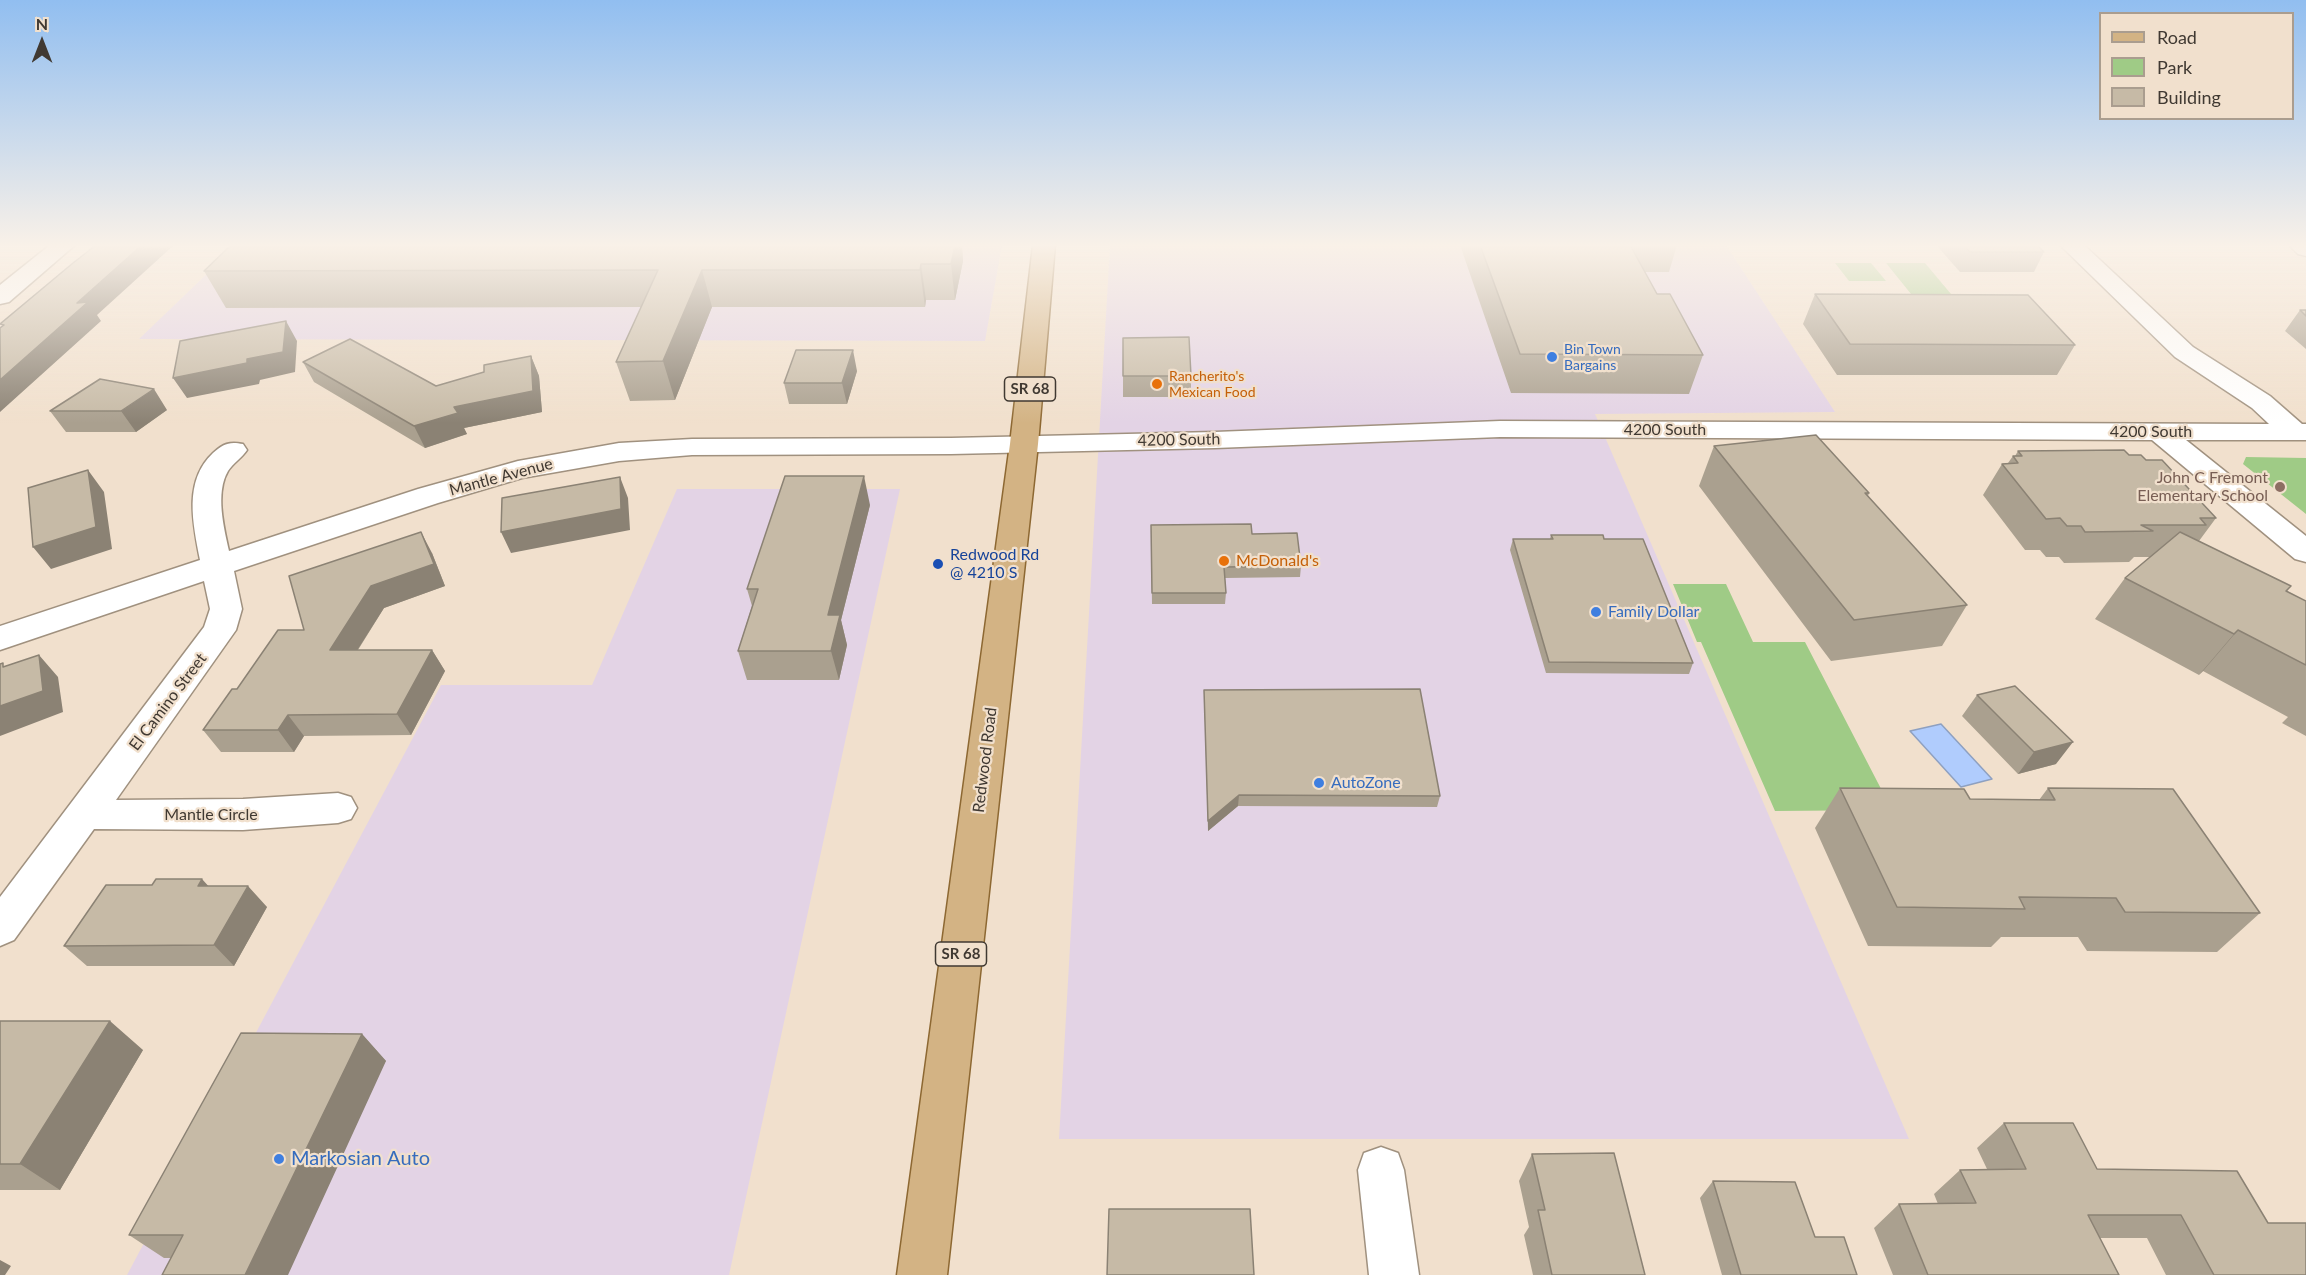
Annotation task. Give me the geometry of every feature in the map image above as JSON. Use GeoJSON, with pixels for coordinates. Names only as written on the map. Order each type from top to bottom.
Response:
{"type":"FeatureCollection","features":[{"type":"Feature","properties":{"kind":"main road","name":"Redwood Road"},"geometry":{"type":"LineString","coordinates":[[922,1275],[1024,444],[1038,304]]}},
{"type":"Feature","properties":{"kind":"street"},"geometry":{"type":"LineString","coordinates":[[2134,304],[2184,352],[2261,402],[2300,432]]}},
{"type":"Feature","properties":{"kind":"street","name":"4200 South"},"geometry":{"type":"LineString","coordinates":[[1024,444],[1500,429],[2300,432]]}},
{"type":"Feature","properties":{"kind":"street"},"geometry":{"type":"LineString","coordinates":[[2160,432],[2306,552]]}},
{"type":"Feature","properties":{"kind":"street","name":"Mantle Avenue"},"geometry":{"type":"LineString","coordinates":[[0,638],[428,496],[518,470],[609,453],[692,447],[1024,444]]}},
{"type":"Feature","properties":{"kind":"street","name":"El Camino Street"},"geometry":{"type":"LineString","coordinates":[[0,928],[220,630],[226,609],[210,533],[207,486],[216,466],[233,450]]}},
{"type":"Feature","properties":{"kind":"street","name":"Mantle Circle"},"geometry":{"type":"LineString","coordinates":[[84,814],[205,817],[270,815],[338,808]]}},
{"type":"Feature","properties":{"kind":"street"},"geometry":{"type":"LineString","coordinates":[[1381,1170],[1394,1275]]}},
{"type":"Feature","properties":{"kind":"shaded area"},"geometry":{"type":"Polygon","coordinates":[[[175,304],[991,304],[985,341],[139,339],[175,304]]]}},
{"type":"Feature","properties":{"kind":"shaded area"},"geometry":{"type":"Polygon","coordinates":[[[1107,304],[1765,304],[1835,412],[1595,414],[1909,1139],[1059,1139],[1107,304]]]}},
{"type":"Feature","properties":{"kind":"shaded area","name":"Markosian Auto"},"geometry":{"type":"Polygon","coordinates":[[[677,489],[900,489],[729,1275],[127,1275],[441,685],[592,685],[677,489]]]}},
{"type":"Feature","properties":{"kind":"green space"},"geometry":{"type":"Polygon","coordinates":[[[2246,457],[2306,458],[2306,514],[2243,464],[2246,457]]]}},
{"type":"Feature","properties":{"kind":"green space"},"geometry":{"type":"Polygon","coordinates":[[[1673,584],[1726,584],[1753,642],[1805,642],[1892,810],[1775,811],[1701,642],[1697,642],[1673,584]]]}},
{"type":"Feature","properties":{"kind":"water"},"geometry":{"type":"Polygon","coordinates":[[[1941,724],[1992,779],[1961,787],[1910,731],[1941,724]]]}},
{"type":"Feature","properties":{"kind":"building"},"geometry":{"type":"Polygon","coordinates":[[[23,304],[85,304],[0,380],[0,328],[4,325],[0,324],[23,304]]]}},
{"type":"Feature","properties":{"kind":"building"},"geometry":{"type":"Polygon","coordinates":[[[642,304],[687,304],[663,361],[616,362],[642,304]]]}},
{"type":"Feature","properties":{"kind":"building"},"geometry":{"type":"Polygon","coordinates":[[[1502,304],[1676,304],[1703,355],[1520,354],[1502,304]]]}},
{"type":"Feature","properties":{"kind":"building"},"geometry":{"type":"Polygon","coordinates":[[[1822,304],[2037,304],[2075,345],[1850,344],[1822,304]]]}},
{"type":"Feature","properties":{"kind":"building"},"geometry":{"type":"Polygon","coordinates":[[[286,321],[283,352],[247,359],[247,363],[173,378],[180,341],[286,321]]]}},
{"type":"Feature","properties":{"kind":"building"},"geometry":{"type":"Polygon","coordinates":[[[1189,337],[1191,376],[1123,376],[1123,338],[1189,337]]]}},
{"type":"Feature","properties":{"kind":"building"},"geometry":{"type":"Polygon","coordinates":[[[350,339],[436,386],[484,372],[484,365],[531,356],[533,391],[454,407],[458,413],[414,426],[303,362],[350,339]]]}},
{"type":"Feature","properties":{"kind":"building"},"geometry":{"type":"Polygon","coordinates":[[[796,350],[853,350],[842,383],[784,383],[796,350]]]}},
{"type":"Feature","properties":{"kind":"building"},"geometry":{"type":"Polygon","coordinates":[[[100,379],[154,389],[121,411],[50,411],[100,379]]]}},
{"type":"Feature","properties":{"kind":"building"},"geometry":{"type":"Polygon","coordinates":[[[1816,435],[1869,493],[1865,493],[1967,605],[1854,620],[1714,446],[1816,435]]]}},
{"type":"Feature","properties":{"kind":"building"},"geometry":{"type":"Polygon","coordinates":[[[2124,450],[2129,455],[2141,455],[2146,460],[2162,460],[2216,518],[2200,518],[2206,525],[2141,525],[2153,531],[2085,532],[2081,526],[2067,526],[2060,518],[2046,519],[2002,464],[2018,463],[2013,456],[2022,456],[2018,451],[2124,450]]]}},
{"type":"Feature","properties":{"kind":"building"},"geometry":{"type":"Polygon","coordinates":[[[88,470],[96,527],[33,547],[28,488],[88,470]]]}},
{"type":"Feature","properties":{"kind":"building"},"geometry":{"type":"Polygon","coordinates":[[[785,476],[864,476],[828,615],[840,615],[831,651],[738,651],[758,589],[747,589],[785,476]]]}},
{"type":"Feature","properties":{"kind":"building"},"geometry":{"type":"Polygon","coordinates":[[[620,477],[621,509],[501,532],[502,498],[620,477]]]}},
{"type":"Feature","properties":{"kind":"building","name":"McDonald's"},"geometry":{"type":"Polygon","coordinates":[[[1251,524],[1252,534],[1297,533],[1301,566],[1224,567],[1226,593],[1152,593],[1151,525],[1251,524]]]}},
{"type":"Feature","properties":{"kind":"building"},"geometry":{"type":"Polygon","coordinates":[[[421,532],[434,564],[371,586],[330,650],[432,650],[397,714],[288,715],[278,730],[203,730],[232,689],[237,689],[278,630],[304,630],[289,576],[421,532]]]}},
{"type":"Feature","properties":{"kind":"building"},"geometry":{"type":"Polygon","coordinates":[[[2180,532],[2291,586],[2286,591],[2306,601],[2306,665],[2238,630],[2234,634],[2125,578],[2180,532]]]}},
{"type":"Feature","properties":{"kind":"building","name":"Family Dollar"},"geometry":{"type":"Polygon","coordinates":[[[1551,535],[1603,535],[1604,539],[1643,539],[1693,663],[1549,662],[1513,539],[1553,539],[1551,535]]]}},
{"type":"Feature","properties":{"kind":"building"},"geometry":{"type":"Polygon","coordinates":[[[39,655],[43,691],[0,706],[0,664],[3,663],[3,667],[39,655]]]}},
{"type":"Feature","properties":{"kind":"building"},"geometry":{"type":"Polygon","coordinates":[[[2015,686],[2073,742],[2034,752],[1977,695],[2015,686]]]}},
{"type":"Feature","properties":{"kind":"building","name":"AutoZone"},"geometry":{"type":"Polygon","coordinates":[[[1420,689],[1440,796],[1239,795],[1208,821],[1204,690],[1420,689]]]}},
{"type":"Feature","properties":{"kind":"building"},"geometry":{"type":"Polygon","coordinates":[[[1840,788],[1964,789],[1970,799],[2055,800],[2048,788],[2173,789],[2260,913],[2125,912],[2116,898],[2019,897],[2025,909],[1897,907],[1840,788]]]}},
{"type":"Feature","properties":{"kind":"building"},"geometry":{"type":"Polygon","coordinates":[[[156,879],[202,879],[198,886],[248,886],[214,945],[64,946],[106,885],[152,885],[156,879]]]}},
{"type":"Feature","properties":{"kind":"building"},"geometry":{"type":"Polygon","coordinates":[[[0,1021],[110,1021],[20,1164],[0,1164],[0,1021]]]}},
{"type":"Feature","properties":{"kind":"building"},"geometry":{"type":"Polygon","coordinates":[[[241,1033],[362,1034],[245,1275],[162,1275],[183,1235],[129,1235],[241,1033]]]}},
{"type":"Feature","properties":{"kind":"building"},"geometry":{"type":"Polygon","coordinates":[[[2004,1123],[2073,1123],[2097,1169],[2237,1171],[2268,1223],[2306,1223],[2306,1275],[2214,1275],[2181,1215],[2088,1215],[2119,1275],[1928,1275],[1899,1204],[1976,1203],[1960,1170],[2026,1169],[2004,1123]]]}},
{"type":"Feature","properties":{"kind":"building"},"geometry":{"type":"Polygon","coordinates":[[[1614,1153],[1645,1275],[1552,1275],[1538,1210],[1545,1210],[1532,1154],[1614,1153]]]}},
{"type":"Feature","properties":{"kind":"building"},"geometry":{"type":"Polygon","coordinates":[[[1713,1181],[1795,1182],[1815,1237],[1844,1237],[1857,1275],[1741,1275],[1713,1181]]]}},
{"type":"Feature","properties":{"kind":"building"},"geometry":{"type":"Polygon","coordinates":[[[1109,1209],[1250,1209],[1254,1275],[1107,1275],[1109,1209]]]}},
{"type":"Feature","properties":{"kind":"place","name":"Bin Town Bargains"},"geometry":{"type":"Point","coordinates":[1552,357]}},
{"type":"Feature","properties":{"kind":"place","name":"Rancherito's Mexican Food"},"geometry":{"type":"Point","coordinates":[1157,384]}},
{"type":"Feature","properties":{"kind":"place","name":"John C Fremont Elementary School"},"geometry":{"type":"Point","coordinates":[2280,487]}},
{"type":"Feature","properties":{"kind":"place","name":"McDonald's"},"geometry":{"type":"Point","coordinates":[1224,561]}},
{"type":"Feature","properties":{"kind":"place","name":"Redwood Rd @ 4210 S"},"geometry":{"type":"Point","coordinates":[938,564]}},
{"type":"Feature","properties":{"kind":"place","name":"Family Dollar"},"geometry":{"type":"Point","coordinates":[1596,612]}},
{"type":"Feature","properties":{"kind":"place","name":"AutoZone"},"geometry":{"type":"Point","coordinates":[1319,783]}},
{"type":"Feature","properties":{"kind":"place","name":"Markosian Auto"},"geometry":{"type":"Point","coordinates":[279,1159]}}]}
